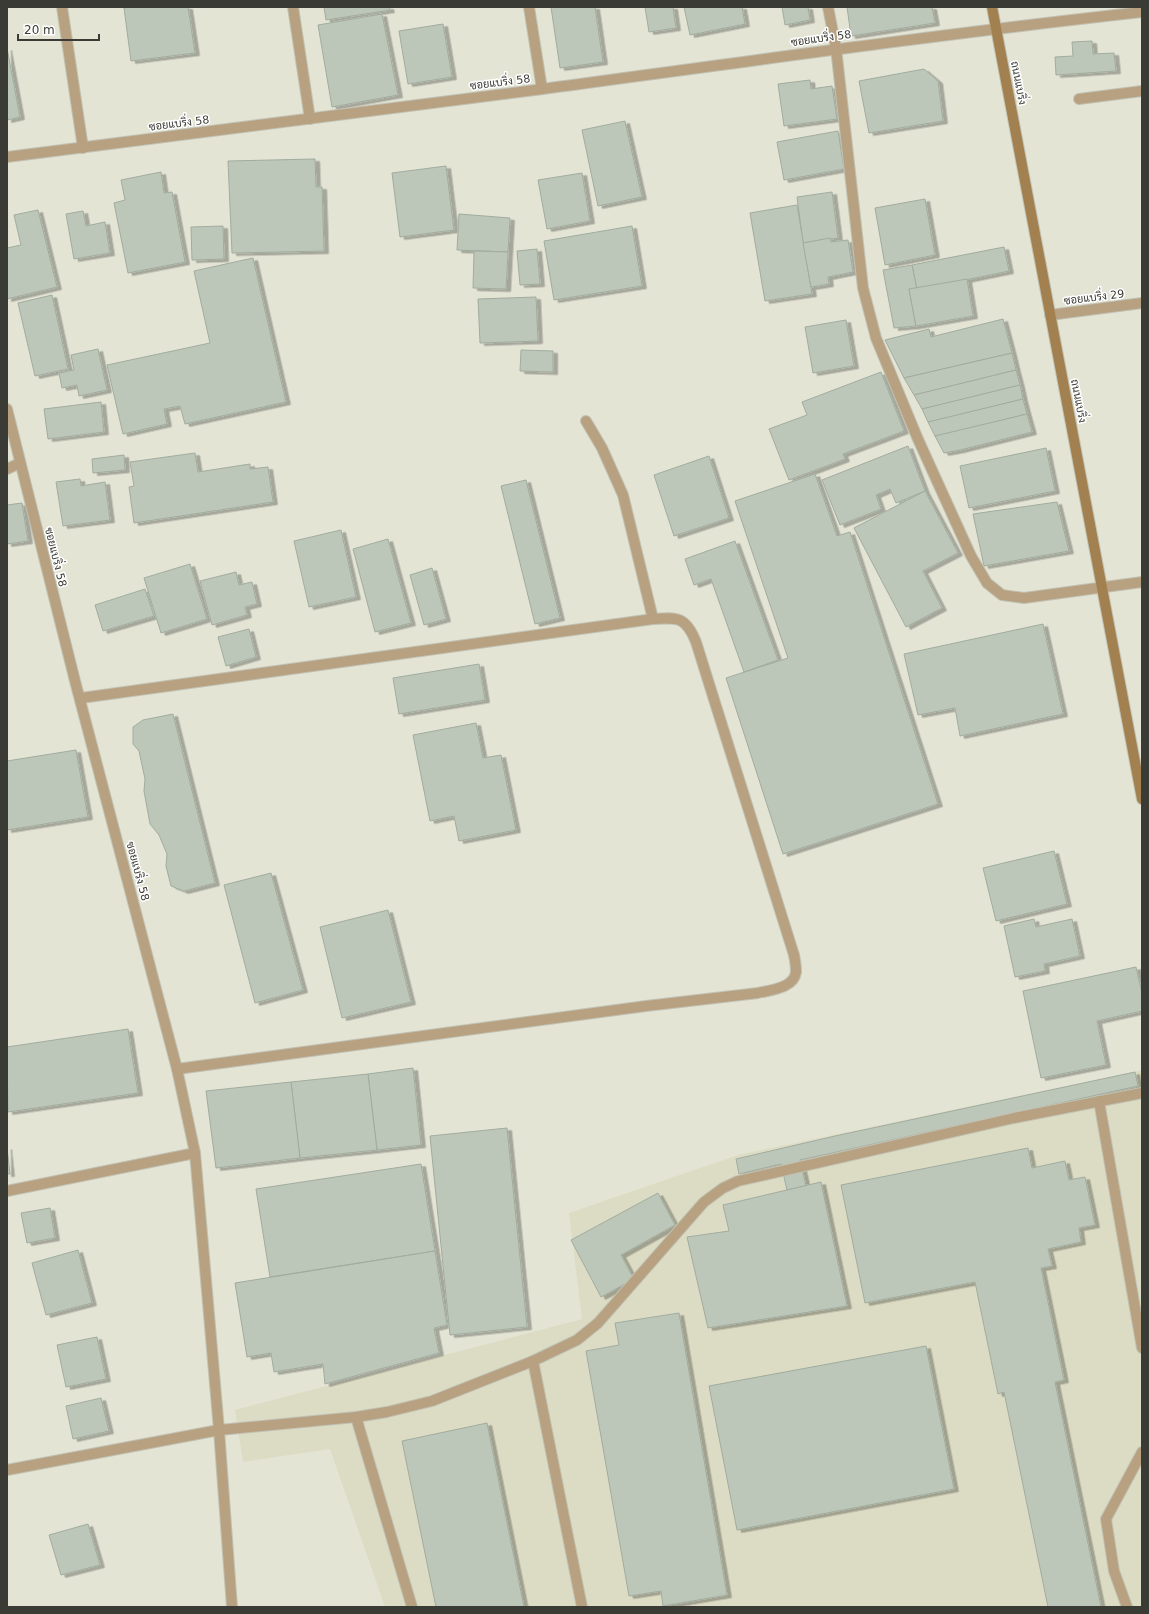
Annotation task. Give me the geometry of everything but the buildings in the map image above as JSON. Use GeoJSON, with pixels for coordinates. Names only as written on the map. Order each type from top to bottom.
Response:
{"type":"FeatureCollection","features":[{"type":"Feature","properties":{"kind":"main road","name":"ถนนแบริ่ง"},"geometry":{"type":"LineString","coordinates":[[992,7],[1142,799]]}},
{"type":"Feature","properties":{"kind":"street"},"geometry":{"type":"LineString","coordinates":[[62,7],[83,148]]}},
{"type":"Feature","properties":{"kind":"street"},"geometry":{"type":"LineString","coordinates":[[293,7],[310,119]]}},
{"type":"Feature","properties":{"kind":"street"},"geometry":{"type":"LineString","coordinates":[[529,7],[542,89]]}},
{"type":"Feature","properties":{"kind":"street"},"geometry":{"type":"LineString","coordinates":[[828,7],[836,48],[863,288],[876,338],[916,437],[970,556],[987,583],[1002,594],[1024,598],[1142,582]]}},
{"type":"Feature","properties":{"kind":"street","name":"ซอยแบริ่ง 58"},"geometry":{"type":"LineString","coordinates":[[7,157],[542,89],[836,48],[1142,12]]}},
{"type":"Feature","properties":{"kind":"street"},"geometry":{"type":"LineString","coordinates":[[1079,99],[1142,91]]}},
{"type":"Feature","properties":{"kind":"street","name":"ซอยแบริ่ง 29"},"geometry":{"type":"LineString","coordinates":[[1050,315],[1142,303]]}},
{"type":"Feature","properties":{"kind":"street","name":"ซอยแบริ่ง 58"},"geometry":{"type":"LineString","coordinates":[[7,409],[177,1069],[195,1153],[219,1430],[232,1607]]}},
{"type":"Feature","properties":{"kind":"street"},"geometry":{"type":"LineString","coordinates":[[586,421],[602,448],[623,495],[653,619]]}},
{"type":"Feature","properties":{"kind":"street"},"geometry":{"type":"LineString","coordinates":[[7,469],[20,463]]}},
{"type":"Feature","properties":{"kind":"street"},"geometry":{"type":"LineString","coordinates":[[81,698],[549,635],[653,619],[671,618],[681,620],[691,629],[696,642],[794,955],[796,972],[791,982],[780,988],[758,993],[638,1007],[177,1069]]}},
{"type":"Feature","properties":{"kind":"street"},"geometry":{"type":"LineString","coordinates":[[7,1470],[219,1430],[356,1417],[432,1401],[532,1361],[577,1340],[598,1323],[704,1202],[723,1188],[738,1181],[1014,1118],[1142,1093]]}},
{"type":"Feature","properties":{"kind":"street"},"geometry":{"type":"LineString","coordinates":[[1099,1101],[1142,1348]]}},
{"type":"Feature","properties":{"kind":"street"},"geometry":{"type":"LineString","coordinates":[[7,1191],[195,1153]]}},
{"type":"Feature","properties":{"kind":"street"},"geometry":{"type":"LineString","coordinates":[[532,1361],[582,1607]]}},
{"type":"Feature","properties":{"kind":"street"},"geometry":{"type":"LineString","coordinates":[[356,1417],[412,1607]]}},
{"type":"Feature","properties":{"kind":"street"},"geometry":{"type":"LineString","coordinates":[[1127,1607],[1114,1571],[1106,1519],[1142,1452]]}},
{"type":"Feature","properties":{"kind":"shaded area"},"geometry":{"type":"Polygon","coordinates":[[[1142,1070],[1142,1607],[385,1607],[330,1449],[243,1462],[235,1410],[582,1319],[569,1213],[738,1155],[1142,1070]]]}}]}
